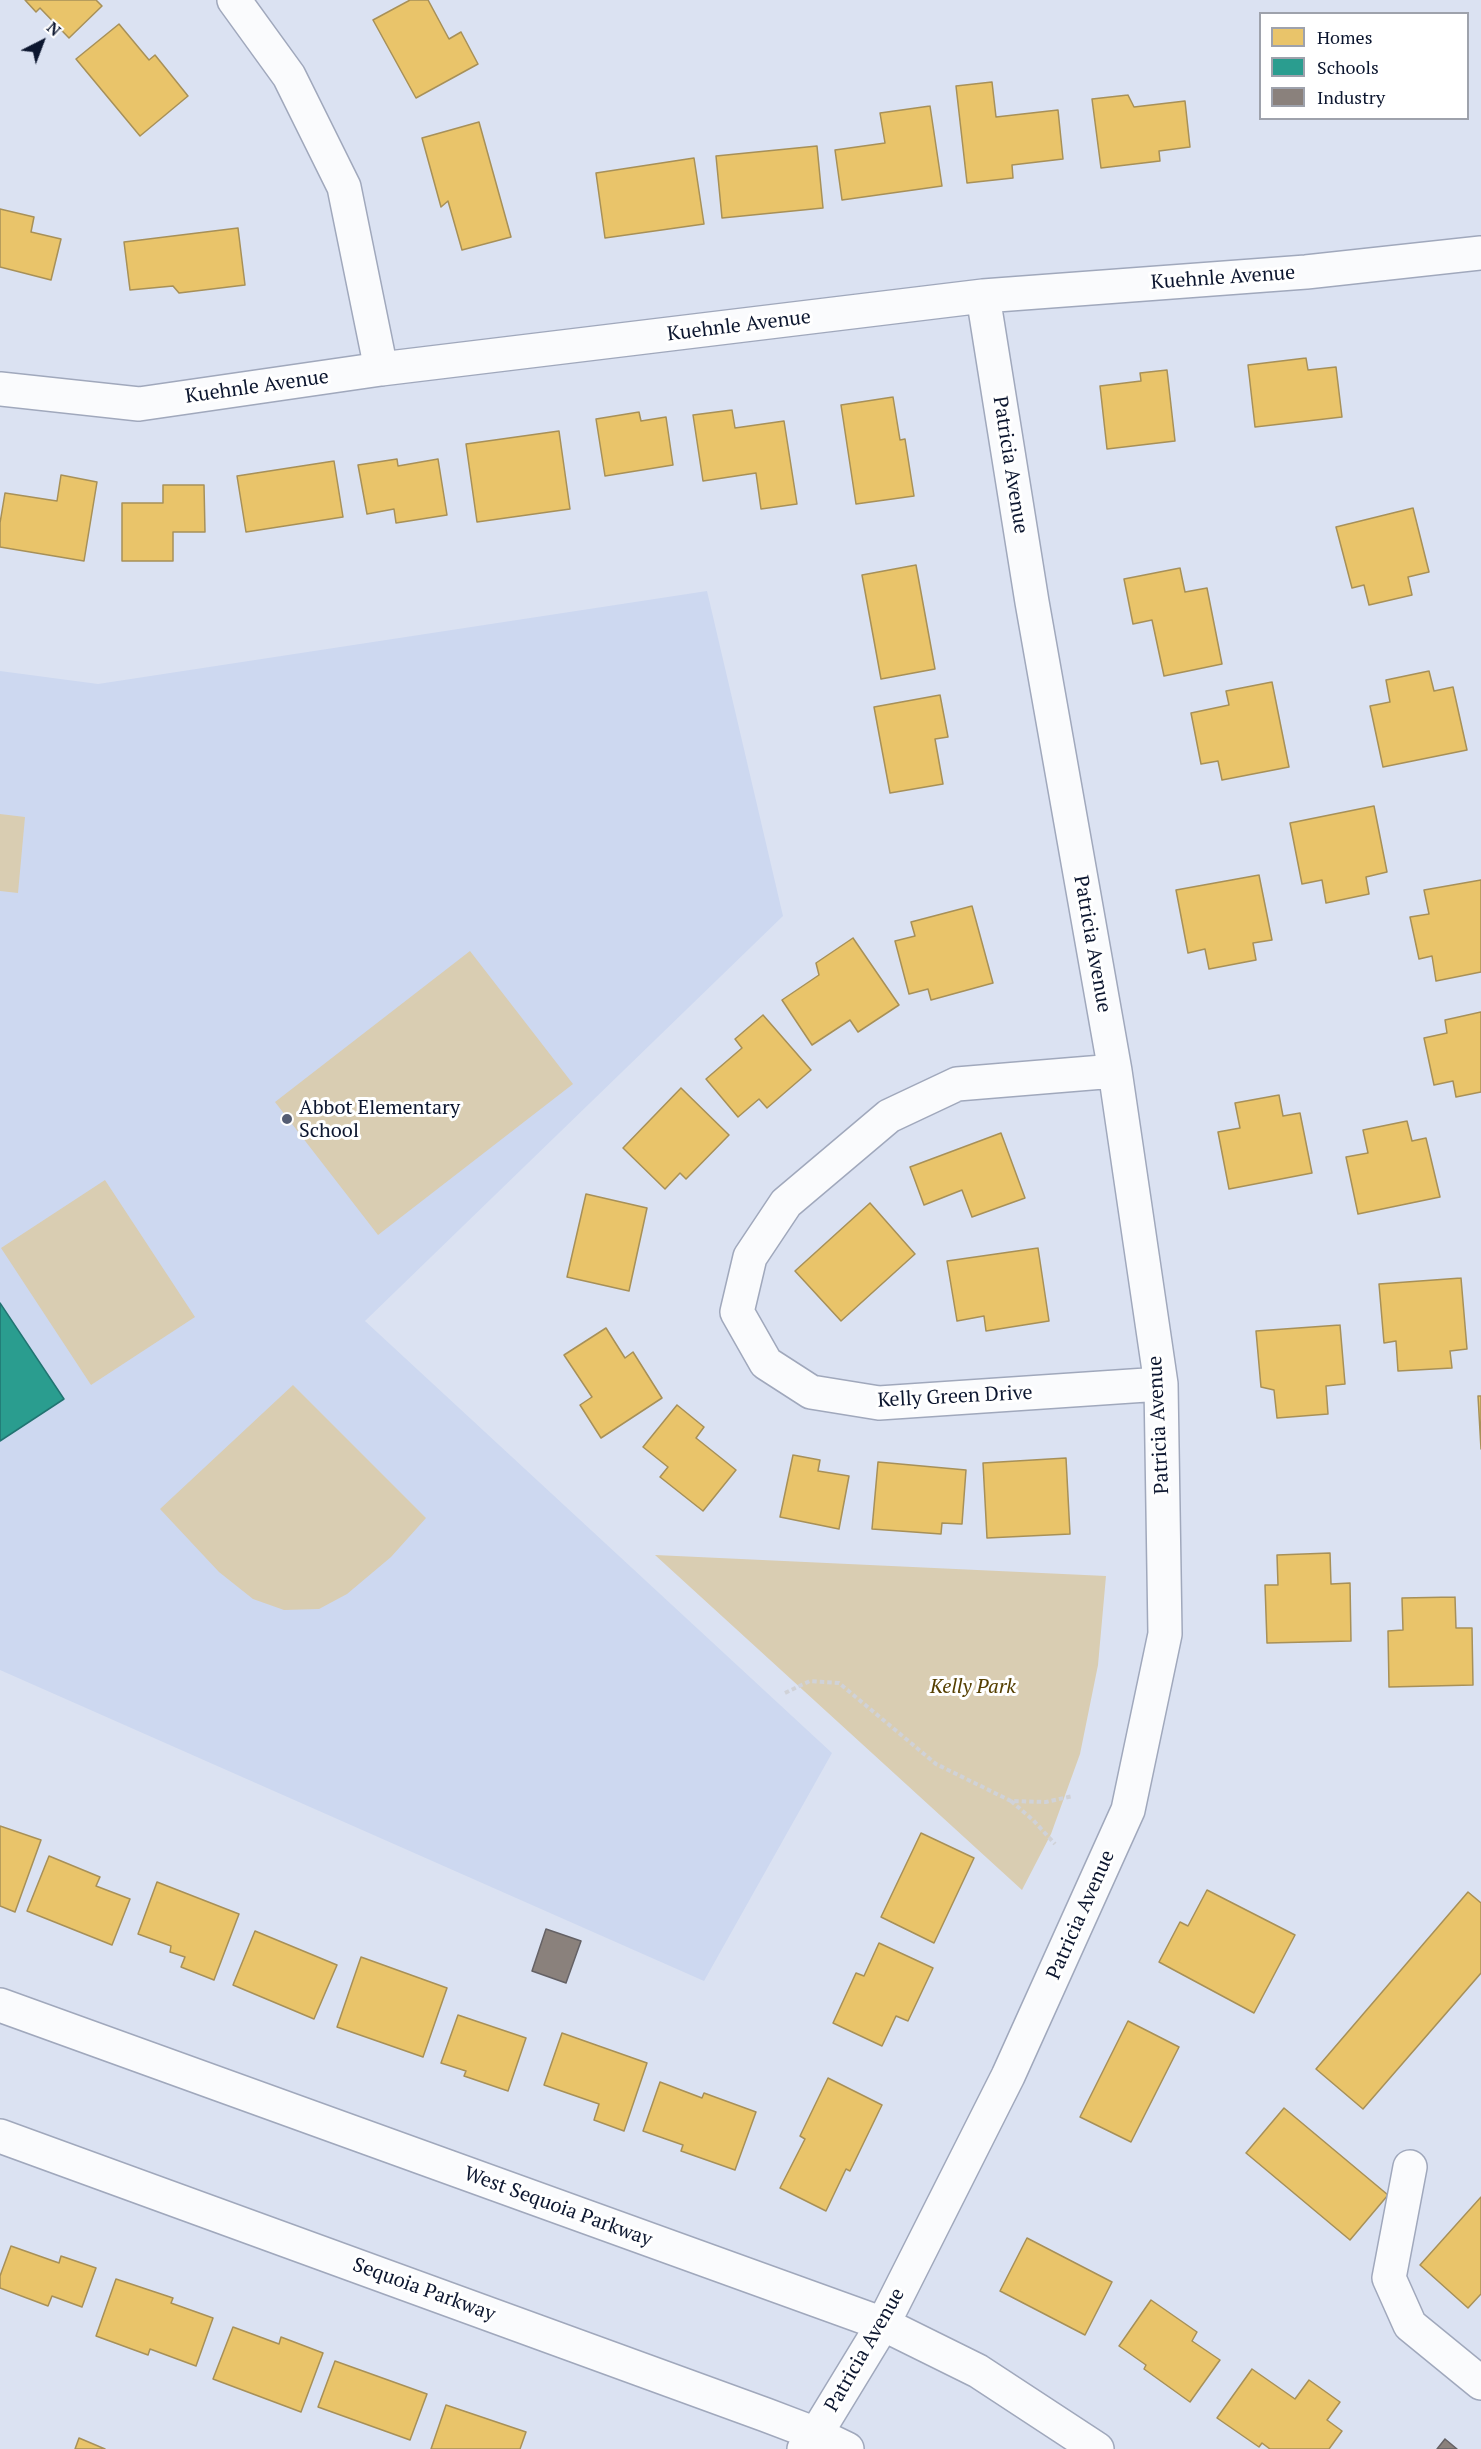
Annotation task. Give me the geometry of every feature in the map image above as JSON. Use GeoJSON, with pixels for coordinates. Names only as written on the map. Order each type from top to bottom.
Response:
{"type":"FeatureCollection","features":[{"type":"Feature","properties":{"kind":"street"},"geometry":{"type":"LineString","coordinates":[[234,0],[289,76],[344,187],[381,369]]}},
{"type":"Feature","properties":{"kind":"street","name":"Kuehnle Avenue"},"geometry":{"type":"LineString","coordinates":[[0,389],[139,404],[381,369],[983,296],[1306,272],[1481,254]]}},
{"type":"Feature","properties":{"kind":"street","name":"Patricia Avenue"},"geometry":{"type":"LineString","coordinates":[[810,2441],[883,2324],[1008,2076],[1128,1810],[1165,1634],[1161,1384],[1115,1071],[1032,602],[983,296]]}},
{"type":"Feature","properties":{"kind":"street","name":"Kelly Green Drive"},"geometry":{"type":"LineString","coordinates":[[1115,1071],[957,1084],[889,1116],[786,1203],[750,1257],[737,1312],[766,1363],[811,1392],[879,1403],[1161,1384]]}},
{"type":"Feature","properties":{"kind":"street","name":"West Sequoia Parkway"},"geometry":{"type":"LineString","coordinates":[[0,2005],[883,2324],[978,2371],[1097,2449]]}},
{"type":"Feature","properties":{"kind":"street","name":"Sequoia Parkway"},"geometry":{"type":"LineString","coordinates":[[0,2136],[810,2441],[847,2449]]}},
{"type":"Feature","properties":{"kind":"street"},"geometry":{"type":"LineString","coordinates":[[1410,2167],[1389,2278],[1410,2325],[1481,2383]]}},
{"type":"Feature","properties":{"kind":"path"},"geometry":{"type":"LineString","coordinates":[[785,1693],[810,1681],[839,1683],[936,1764],[1011,1801],[1055,1844]]}},
{"type":"Feature","properties":{"kind":"path"},"geometry":{"type":"LineString","coordinates":[[1011,1801],[1046,1802],[1073,1796]]}},
{"type":"Feature","properties":{"kind":"shaded area","name":"Abbot Elementary School"},"geometry":{"type":"Polygon","coordinates":[[[707,591],[783,916],[365,1321],[832,1753],[704,1981],[0,1670],[0,671],[98,684],[707,591]]]}},
{"type":"Feature","properties":{"kind":"green space"},"geometry":{"type":"Polygon","coordinates":[[[0,814],[25,817],[18,893],[0,891],[0,814]]]}},
{"type":"Feature","properties":{"kind":"green space"},"geometry":{"type":"Polygon","coordinates":[[[470,951],[573,1084],[378,1235],[275,1102],[470,951]]]}},
{"type":"Feature","properties":{"kind":"green space"},"geometry":{"type":"Polygon","coordinates":[[[105,1180],[195,1317],[91,1385],[1,1248],[105,1180]]]}},
{"type":"Feature","properties":{"kind":"green space"},"geometry":{"type":"Polygon","coordinates":[[[293,1385],[426,1518],[391,1557],[347,1594],[319,1609],[284,1610],[253,1599],[219,1572],[160,1509],[293,1385]]]}},
{"type":"Feature","properties":{"kind":"green space","name":"Kelly Park"},"geometry":{"type":"Polygon","coordinates":[[[655,1555],[1106,1576],[1098,1665],[1080,1754],[1051,1834],[1022,1890],[655,1555]]]}},
{"type":"Feature","properties":{"kind":"building: Homes"},"geometry":{"type":"Polygon","coordinates":[[[25,0],[96,0],[102,6],[69,38],[40,8],[36,12],[25,0]]]}},
{"type":"Feature","properties":{"kind":"building: Homes"},"geometry":{"type":"Polygon","coordinates":[[[410,0],[428,0],[449,39],[461,32],[478,64],[416,98],[373,20],[410,0]]]}},
{"type":"Feature","properties":{"kind":"building: Homes"},"geometry":{"type":"Polygon","coordinates":[[[119,24],[149,60],[155,55],[188,96],[140,136],[76,59],[119,24]]]}},
{"type":"Feature","properties":{"kind":"building: Homes"},"geometry":{"type":"Polygon","coordinates":[[[992,82],[996,117],[1058,110],[1063,159],[1012,165],[1013,178],[967,183],[956,86],[992,82]]]}},
{"type":"Feature","properties":{"kind":"building: Homes"},"geometry":{"type":"Polygon","coordinates":[[[1128,95],[1134,107],[1185,101],[1190,147],[1159,151],[1160,161],[1101,168],[1092,99],[1128,95]]]}},
{"type":"Feature","properties":{"kind":"building: Homes"},"geometry":{"type":"Polygon","coordinates":[[[930,106],[942,186],[842,200],[835,150],[885,143],[880,113],[930,106]]]}},
{"type":"Feature","properties":{"kind":"building: Homes"},"geometry":{"type":"Polygon","coordinates":[[[479,122],[511,237],[462,250],[448,201],[441,207],[422,138],[479,122]]]}},
{"type":"Feature","properties":{"kind":"building: Homes"},"geometry":{"type":"Polygon","coordinates":[[[817,146],[823,208],[722,218],[716,156],[817,146]]]}},
{"type":"Feature","properties":{"kind":"building: Homes"},"geometry":{"type":"Polygon","coordinates":[[[694,158],[704,224],[605,238],[596,173],[694,158]]]}},
{"type":"Feature","properties":{"kind":"building: Homes"},"geometry":{"type":"Polygon","coordinates":[[[0,209],[34,217],[31,232],[61,239],[51,280],[0,267],[0,209]]]}},
{"type":"Feature","properties":{"kind":"building: Homes"},"geometry":{"type":"Polygon","coordinates":[[[238,228],[245,285],[179,293],[173,286],[130,290],[124,242],[238,228]]]}},
{"type":"Feature","properties":{"kind":"building: Homes"},"geometry":{"type":"Polygon","coordinates":[[[1306,358],[1308,370],[1336,367],[1342,417],[1255,427],[1248,365],[1306,358]]]}},
{"type":"Feature","properties":{"kind":"building: Homes"},"geometry":{"type":"Polygon","coordinates":[[[1167,370],[1175,441],[1107,449],[1100,386],[1141,381],[1140,373],[1167,370]]]}},
{"type":"Feature","properties":{"kind":"building: Homes"},"geometry":{"type":"Polygon","coordinates":[[[893,397],[900,440],[905,439],[914,496],[856,504],[841,405],[893,397]]]}},
{"type":"Feature","properties":{"kind":"building: Homes"},"geometry":{"type":"Polygon","coordinates":[[[732,410],[735,428],[784,421],[797,504],[761,509],[756,473],[703,481],[693,415],[732,410]]]}},
{"type":"Feature","properties":{"kind":"building: Homes"},"geometry":{"type":"Polygon","coordinates":[[[639,412],[641,421],[666,417],[673,465],[605,476],[596,419],[639,412]]]}},
{"type":"Feature","properties":{"kind":"building: Homes"},"geometry":{"type":"Polygon","coordinates":[[[559,431],[570,509],[477,522],[466,444],[559,431]]]}},
{"type":"Feature","properties":{"kind":"building: Homes"},"geometry":{"type":"Polygon","coordinates":[[[397,459],[398,466],[438,459],[447,515],[396,523],[394,509],[367,514],[358,465],[397,459]]]}},
{"type":"Feature","properties":{"kind":"building: Homes"},"geometry":{"type":"Polygon","coordinates":[[[334,461],[343,517],[246,532],[237,476],[334,461]]]}},
{"type":"Feature","properties":{"kind":"building: Homes"},"geometry":{"type":"Polygon","coordinates":[[[61,475],[97,482],[84,561],[0,547],[0,523],[5,493],[57,501],[61,475]]]}},
{"type":"Feature","properties":{"kind":"building: Homes"},"geometry":{"type":"Polygon","coordinates":[[[163,485],[204,485],[205,532],[173,532],[173,561],[122,561],[122,503],[163,503],[163,485]]]}},
{"type":"Feature","properties":{"kind":"building: Homes"},"geometry":{"type":"Polygon","coordinates":[[[1413,508],[1429,572],[1408,577],[1412,595],[1369,605],[1364,585],[1352,588],[1336,527],[1413,508]]]}},
{"type":"Feature","properties":{"kind":"building: Homes"},"geometry":{"type":"Polygon","coordinates":[[[916,565],[935,669],[881,679],[862,575],[916,565]]]}},
{"type":"Feature","properties":{"kind":"building: Homes"},"geometry":{"type":"Polygon","coordinates":[[[1180,568],[1185,592],[1207,588],[1222,664],[1164,676],[1152,620],[1133,624],[1124,579],[1180,568]]]}},
{"type":"Feature","properties":{"kind":"building: Homes"},"geometry":{"type":"Polygon","coordinates":[[[1429,671],[1434,691],[1453,687],[1467,750],[1383,767],[1370,706],[1390,702],[1386,680],[1429,671]]]}},
{"type":"Feature","properties":{"kind":"building: Homes"},"geometry":{"type":"Polygon","coordinates":[[[1272,682],[1289,767],[1222,780],[1218,761],[1201,764],[1191,713],[1229,705],[1226,691],[1272,682]]]}},
{"type":"Feature","properties":{"kind":"building: Homes"},"geometry":{"type":"Polygon","coordinates":[[[940,695],[948,737],[935,739],[943,784],[890,793],[874,707],[940,695]]]}},
{"type":"Feature","properties":{"kind":"building: Homes"},"geometry":{"type":"Polygon","coordinates":[[[1374,806],[1387,872],[1366,877],[1369,894],[1326,903],[1322,880],[1302,884],[1290,823],[1374,806]]]}},
{"type":"Feature","properties":{"kind":"building: Homes"},"geometry":{"type":"Polygon","coordinates":[[[1259,875],[1272,940],[1253,943],[1256,960],[1209,969],[1205,949],[1188,953],[1176,890],[1259,875]]]}},
{"type":"Feature","properties":{"kind":"building: Homes"},"geometry":{"type":"Polygon","coordinates":[[[1481,880],[1481,972],[1436,981],[1432,956],[1419,959],[1410,917],[1429,914],[1424,890],[1481,880]]]}},
{"type":"Feature","properties":{"kind":"building: Homes"},"geometry":{"type":"Polygon","coordinates":[[[972,906],[993,983],[931,1000],[928,989],[909,994],[895,941],[915,936],[911,922],[972,906]]]}},
{"type":"Feature","properties":{"kind":"building: Homes"},"geometry":{"type":"Polygon","coordinates":[[[853,938],[899,1005],[858,1032],[850,1020],[812,1045],[782,1000],[819,975],[816,963],[853,938]]]}},
{"type":"Feature","properties":{"kind":"building: Homes"},"geometry":{"type":"Polygon","coordinates":[[[1481,1012],[1481,1092],[1456,1097],[1453,1081],[1434,1085],[1424,1038],[1447,1033],[1445,1020],[1481,1012]]]}},
{"type":"Feature","properties":{"kind":"building: Homes"},"geometry":{"type":"Polygon","coordinates":[[[763,1015],[811,1070],[767,1108],[759,1099],[738,1117],[706,1079],[742,1048],[735,1039],[763,1015]]]}},
{"type":"Feature","properties":{"kind":"building: Homes"},"geometry":{"type":"Polygon","coordinates":[[[681,1088],[729,1135],[686,1179],[680,1173],[665,1189],[623,1148],[681,1088]]]}},
{"type":"Feature","properties":{"kind":"building: Homes"},"geometry":{"type":"Polygon","coordinates":[[[1279,1095],[1283,1116],[1300,1113],[1312,1173],[1229,1189],[1218,1132],[1240,1128],[1235,1103],[1279,1095]]]}},
{"type":"Feature","properties":{"kind":"building: Homes"},"geometry":{"type":"Polygon","coordinates":[[[1407,1121],[1412,1141],[1426,1138],[1440,1197],[1358,1214],[1346,1157],[1368,1153],[1363,1130],[1407,1121]]]}},
{"type":"Feature","properties":{"kind":"building: Homes"},"geometry":{"type":"Polygon","coordinates":[[[1001,1133],[1025,1198],[972,1217],[962,1190],[924,1205],[910,1167],[1001,1133]]]}},
{"type":"Feature","properties":{"kind":"building: Homes"},"geometry":{"type":"Polygon","coordinates":[[[586,1194],[647,1208],[629,1291],[567,1277],[586,1194]]]}},
{"type":"Feature","properties":{"kind":"building: Homes"},"geometry":{"type":"Polygon","coordinates":[[[870,1203],[915,1254],[841,1321],[795,1271],[870,1203]]]}},
{"type":"Feature","properties":{"kind":"building: Homes"},"geometry":{"type":"Polygon","coordinates":[[[1038,1248],[1049,1321],[986,1331],[984,1316],[957,1321],[947,1261],[1038,1248]]]}},
{"type":"Feature","properties":{"kind":"building: Homes"},"geometry":{"type":"Polygon","coordinates":[[[1461,1278],[1467,1349],[1450,1351],[1452,1368],[1398,1371],[1396,1341],[1384,1343],[1379,1284],[1461,1278]]]}},
{"type":"Feature","properties":{"kind":"building: Homes"},"geometry":{"type":"Polygon","coordinates":[[[1340,1325],[1345,1384],[1326,1386],[1328,1414],[1277,1418],[1274,1390],[1261,1387],[1256,1331],[1340,1325]]]}},
{"type":"Feature","properties":{"kind":"building: Homes"},"geometry":{"type":"Polygon","coordinates":[[[606,1328],[625,1358],[633,1352],[662,1398],[601,1438],[580,1405],[592,1397],[564,1355],[606,1328]]]}},
{"type":"Feature","properties":{"kind":"building: Homes"},"geometry":{"type":"Polygon","coordinates":[[[1478,1396],[1481,1396],[1481,1449],[1478,1396]]]}},
{"type":"Feature","properties":{"kind":"building: Homes"},"geometry":{"type":"Polygon","coordinates":[[[677,1405],[704,1427],[696,1438],[736,1470],[703,1511],[660,1477],[668,1467],[643,1447],[677,1405]]]}},
{"type":"Feature","properties":{"kind":"building: Homes"},"geometry":{"type":"Polygon","coordinates":[[[793,1455],[820,1460],[818,1471],[849,1476],[839,1529],[780,1517],[793,1455]]]}},
{"type":"Feature","properties":{"kind":"building: Homes"},"geometry":{"type":"Polygon","coordinates":[[[1066,1458],[1070,1534],[987,1538],[983,1463],[1066,1458]]]}},
{"type":"Feature","properties":{"kind":"building: Homes"},"geometry":{"type":"Polygon","coordinates":[[[878,1462],[966,1470],[962,1524],[942,1523],[941,1534],[872,1529],[878,1462]]]}},
{"type":"Feature","properties":{"kind":"building: Homes"},"geometry":{"type":"Polygon","coordinates":[[[1330,1553],[1331,1584],[1350,1583],[1351,1641],[1267,1643],[1265,1585],[1278,1585],[1277,1555],[1330,1553]]]}},
{"type":"Feature","properties":{"kind":"building: Homes"},"geometry":{"type":"Polygon","coordinates":[[[1455,1597],[1456,1628],[1472,1628],[1473,1685],[1389,1687],[1388,1631],[1403,1630],[1402,1598],[1455,1597]]]}},
{"type":"Feature","properties":{"kind":"building: Homes"},"geometry":{"type":"Polygon","coordinates":[[[0,1826],[41,1840],[15,1912],[0,1906],[0,1826]]]}},
{"type":"Feature","properties":{"kind":"building: Homes"},"geometry":{"type":"Polygon","coordinates":[[[921,1833],[974,1858],[934,1943],[881,1917],[921,1833]]]}},
{"type":"Feature","properties":{"kind":"building: Homes"},"geometry":{"type":"Polygon","coordinates":[[[49,1856],[100,1877],[96,1886],[130,1899],[112,1945],[27,1911],[49,1856]]]}},
{"type":"Feature","properties":{"kind":"building: Homes"},"geometry":{"type":"Polygon","coordinates":[[[157,1882],[239,1914],[214,1980],[181,1967],[185,1957],[170,1952],[171,1946],[138,1934],[157,1882]]]}},
{"type":"Feature","properties":{"kind":"building: Homes"},"geometry":{"type":"Polygon","coordinates":[[[1207,1890],[1295,1935],[1254,2013],[1159,1962],[1180,1922],[1188,1926],[1207,1890]]]}},
{"type":"Feature","properties":{"kind":"building: Homes"},"geometry":{"type":"Polygon","coordinates":[[[1468,1892],[1481,1903],[1481,1973],[1363,2109],[1316,2069],[1468,1892]]]}},
{"type":"Feature","properties":{"kind":"building: Homes"},"geometry":{"type":"Polygon","coordinates":[[[255,1931],[337,1965],[314,2019],[233,1985],[255,1931]]]}},
{"type":"Feature","properties":{"kind":"building: Homes"},"geometry":{"type":"Polygon","coordinates":[[[879,1943],[933,1968],[908,2021],[896,2016],[882,2046],[833,2023],[856,1973],[864,1976],[879,1943]]]}},
{"type":"Feature","properties":{"kind":"building: Homes"},"geometry":{"type":"Polygon","coordinates":[[[361,1957],[447,1988],[423,2057],[337,2027],[361,1957]]]}},
{"type":"Feature","properties":{"kind":"building: Homes"},"geometry":{"type":"Polygon","coordinates":[[[458,2015],[526,2038],[508,2091],[464,2076],[466,2071],[441,2063],[458,2015]]]}},
{"type":"Feature","properties":{"kind":"building: Homes"},"geometry":{"type":"Polygon","coordinates":[[[1128,2021],[1179,2047],[1131,2142],[1080,2117],[1128,2021]]]}},
{"type":"Feature","properties":{"kind":"building: Homes"},"geometry":{"type":"Polygon","coordinates":[[[562,2033],[647,2063],[624,2131],[594,2120],[599,2104],[544,2085],[562,2033]]]}},
{"type":"Feature","properties":{"kind":"building: Homes"},"geometry":{"type":"Polygon","coordinates":[[[828,2078],[882,2105],[850,2171],[846,2169],[826,2211],[780,2188],[805,2139],[800,2136],[828,2078]]]}},
{"type":"Feature","properties":{"kind":"building: Homes"},"geometry":{"type":"Polygon","coordinates":[[[660,2082],[702,2098],[704,2093],[756,2112],[735,2170],[681,2151],[683,2145],[643,2131],[660,2082]]]}},
{"type":"Feature","properties":{"kind":"building: Homes"},"geometry":{"type":"Polygon","coordinates":[[[1284,2108],[1388,2195],[1350,2240],[1246,2153],[1284,2108]]]}},
{"type":"Feature","properties":{"kind":"building: Homes"},"geometry":{"type":"Polygon","coordinates":[[[1481,2197],[1481,2294],[1468,2308],[1420,2265],[1481,2197]]]}},
{"type":"Feature","properties":{"kind":"building: Homes"},"geometry":{"type":"Polygon","coordinates":[[[1027,2238],[1112,2282],[1085,2335],[1000,2291],[1027,2238]]]}},
{"type":"Feature","properties":{"kind":"building: Homes"},"geometry":{"type":"Polygon","coordinates":[[[11,2246],[59,2263],[61,2256],[96,2268],[82,2307],[52,2296],[48,2306],[0,2288],[0,2276],[11,2246]]]}},
{"type":"Feature","properties":{"kind":"building: Homes"},"geometry":{"type":"Polygon","coordinates":[[[116,2279],[173,2298],[171,2303],[213,2318],[196,2366],[150,2349],[148,2355],[96,2336],[116,2279]]]}},
{"type":"Feature","properties":{"kind":"building: Homes"},"geometry":{"type":"Polygon","coordinates":[[[1151,2300],[1197,2332],[1192,2341],[1220,2360],[1190,2402],[1144,2369],[1146,2365],[1119,2346],[1151,2300]]]}},
{"type":"Feature","properties":{"kind":"building: Homes"},"geometry":{"type":"Polygon","coordinates":[[[233,2327],[279,2344],[281,2337],[323,2353],[301,2412],[213,2379],[233,2327]]]}},
{"type":"Feature","properties":{"kind":"building: Homes"},"geometry":{"type":"Polygon","coordinates":[[[335,2361],[427,2394],[410,2440],[318,2407],[335,2361]]]}},
{"type":"Feature","properties":{"kind":"building: Homes"},"geometry":{"type":"Polygon","coordinates":[[[1252,2369],[1295,2399],[1309,2380],[1340,2402],[1327,2420],[1342,2431],[1329,2449],[1270,2449],[1262,2443],[1259,2447],[1217,2418],[1252,2369]]]}},
{"type":"Feature","properties":{"kind":"building: Homes"},"geometry":{"type":"Polygon","coordinates":[[[446,2405],[526,2432],[520,2449],[431,2449],[446,2405]]]}},
{"type":"Feature","properties":{"kind":"building: Homes"},"geometry":{"type":"Polygon","coordinates":[[[79,2438],[105,2449],[75,2449],[79,2438]]]}},
{"type":"Feature","properties":{"kind":"building: Schools"},"geometry":{"type":"Polygon","coordinates":[[[0,1303],[64,1399],[0,1441],[0,1303]]]}},
{"type":"Feature","properties":{"kind":"building: Industry"},"geometry":{"type":"Polygon","coordinates":[[[546,1929],[581,1941],[566,1983],[532,1971],[546,1929]]]}},
{"type":"Feature","properties":{"kind":"building: Industry"},"geometry":{"type":"Polygon","coordinates":[[[1445,2439],[1457,2449],[1437,2449],[1445,2439]]]}},
{"type":"Feature","properties":{"kind":"place","name":"Abbot Elementary School"},"geometry":{"type":"Point","coordinates":[287,1119]}}]}
